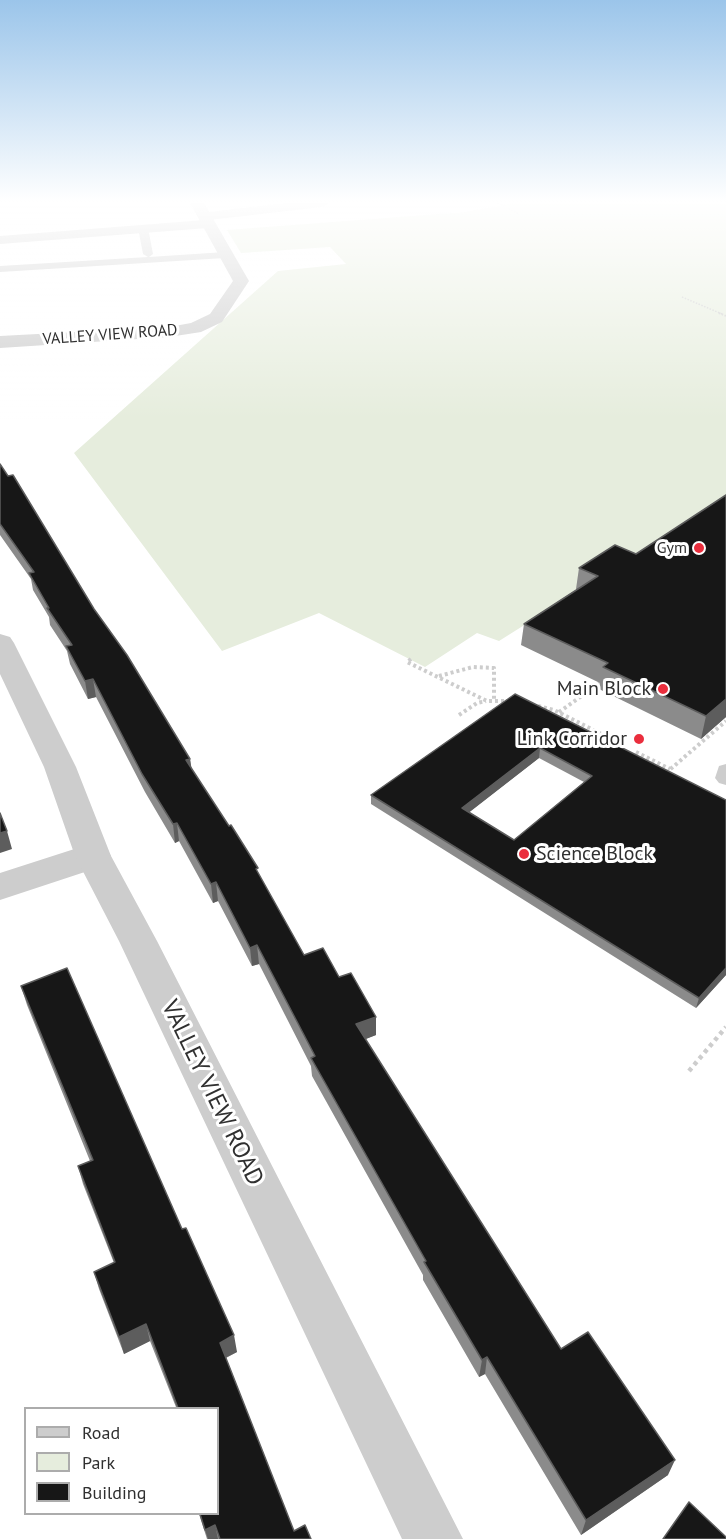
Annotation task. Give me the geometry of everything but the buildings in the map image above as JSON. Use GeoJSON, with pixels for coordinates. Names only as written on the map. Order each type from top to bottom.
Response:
{"type":"FeatureCollection","features":[{"type":"Feature","properties":{"kind":"street","name":"VALLEY VIEW ROAD"},"geometry":{"type":"LineString","coordinates":[[0,342],[169,332],[195,327],[216,318],[241,281],[237,275]]}},
{"type":"Feature","properties":{"kind":"street","name":"VALLEY VIEW ROAD"},"geometry":{"type":"LineString","coordinates":[[0,643],[60,767],[93,856],[138,941],[433,1539]]}},
{"type":"Feature","properties":{"kind":"street"},"geometry":{"type":"LineString","coordinates":[[0,888],[93,856]]}},
{"type":"Feature","properties":{"kind":"lane"},"geometry":{"type":"LineString","coordinates":[[726,771],[726,778]]}},
{"type":"Feature","properties":{"kind":"path"},"geometry":{"type":"LineString","coordinates":[[682,297],[726,316]]}},
{"type":"Feature","properties":{"kind":"path"},"geometry":{"type":"LineString","coordinates":[[411,659],[407,662],[487,701]]}},
{"type":"Feature","properties":{"kind":"path"},"geometry":{"type":"LineString","coordinates":[[438,677],[473,667],[494,668],[494,701]]}},
{"type":"Feature","properties":{"kind":"path"},"geometry":{"type":"LineString","coordinates":[[558,712],[606,679],[597,675]]}},
{"type":"Feature","properties":{"kind":"path"},"geometry":{"type":"LineString","coordinates":[[459,715],[477,703],[511,701]]}},
{"type":"Feature","properties":{"kind":"path"},"geometry":{"type":"LineString","coordinates":[[531,704],[558,712],[621,744]]}},
{"type":"Feature","properties":{"kind":"path"},"geometry":{"type":"LineString","coordinates":[[674,781],[663,776],[725,720]]}},
{"type":"Feature","properties":{"kind":"path"},"geometry":{"type":"LineString","coordinates":[[636,752],[671,769]]}},
{"type":"Feature","properties":{"kind":"path"},"geometry":{"type":"LineString","coordinates":[[690,1071],[726,1027]]}},
{"type":"Feature","properties":{"kind":"green space"},"geometry":{"type":"Polygon","coordinates":[[[274,275],[726,275],[726,504],[576,589],[561,602],[499,641],[477,633],[425,667],[319,613],[222,651],[74,453],[274,275]]]}},
{"type":"Feature","properties":{"kind":"place","name":"Gym"},"geometry":{"type":"Point","coordinates":[699,548]}},
{"type":"Feature","properties":{"kind":"place","name":"Main Block"},"geometry":{"type":"Point","coordinates":[663,689]}},
{"type":"Feature","properties":{"kind":"place","name":"Link Corridor"},"geometry":{"type":"Point","coordinates":[639,739]}},
{"type":"Feature","properties":{"kind":"place","name":"Science Block"},"geometry":{"type":"Point","coordinates":[524,854]}}]}
